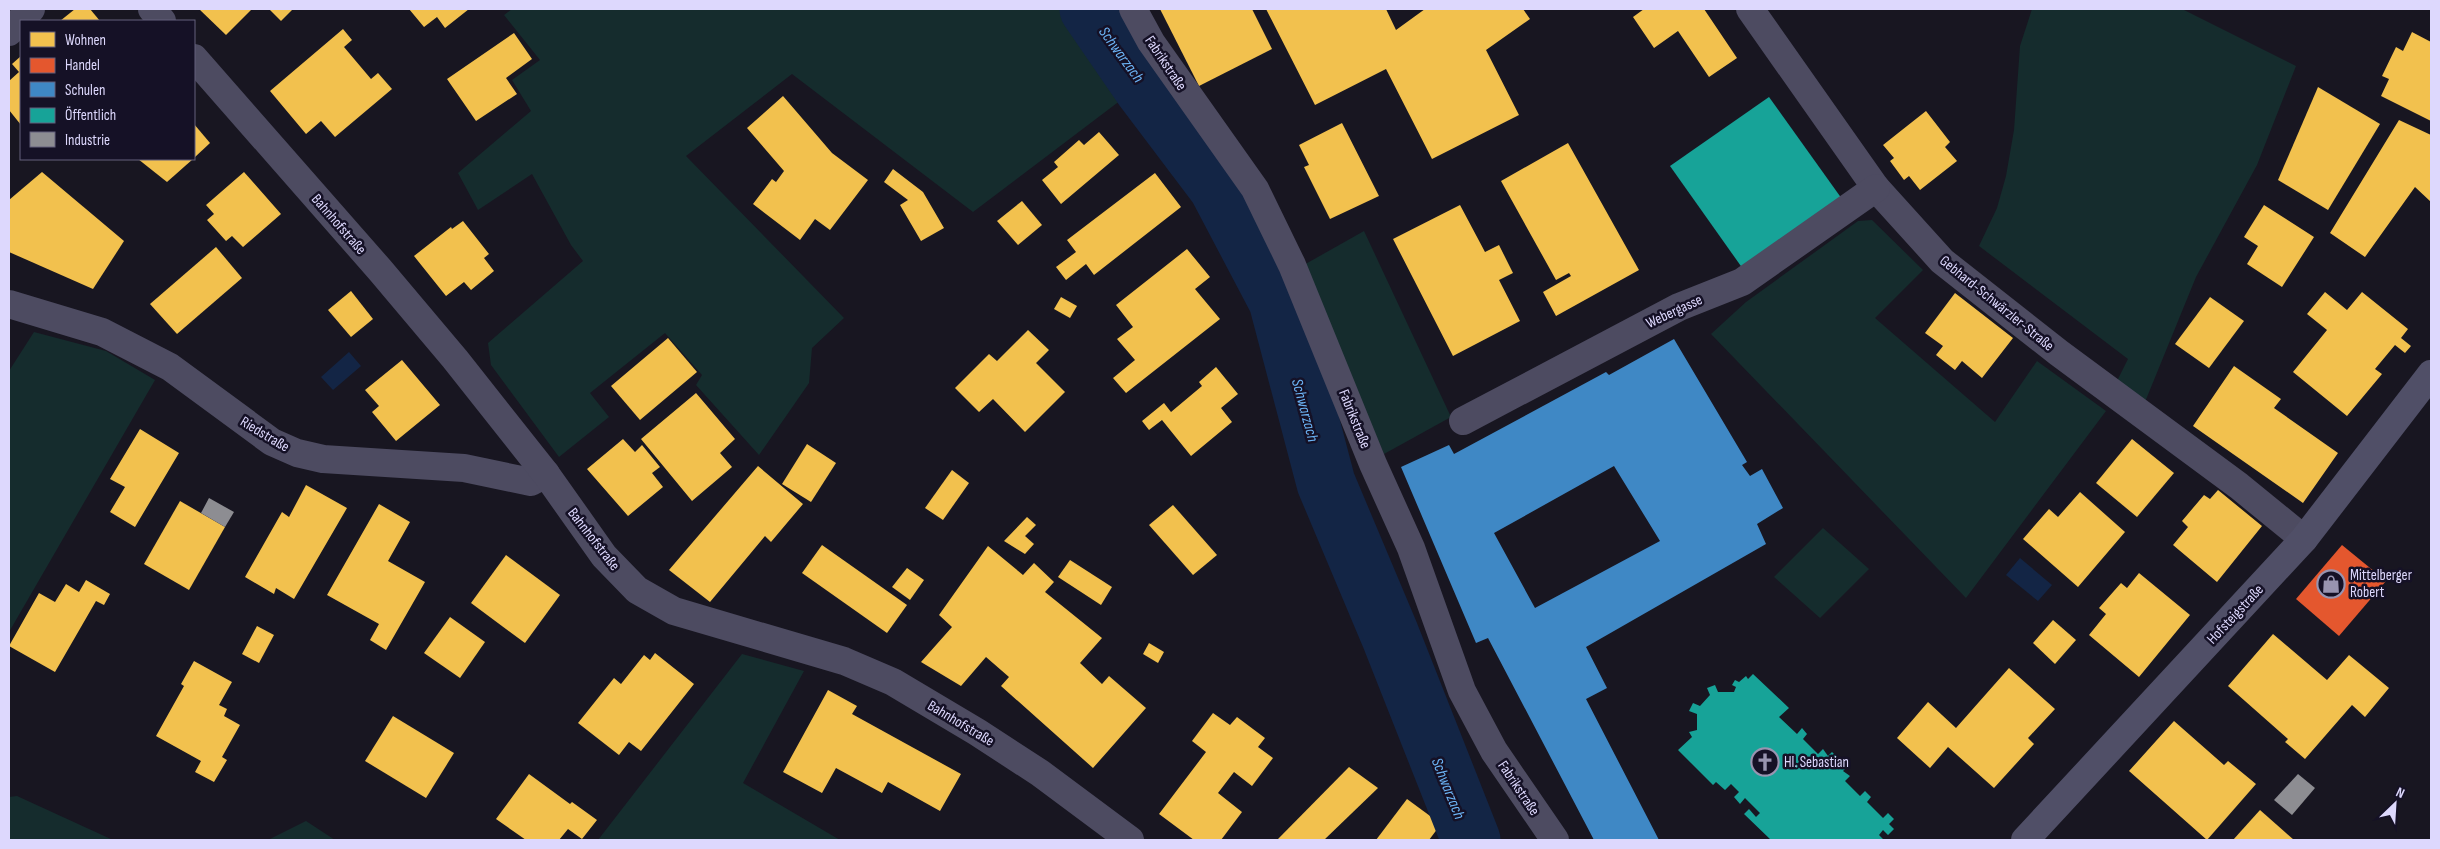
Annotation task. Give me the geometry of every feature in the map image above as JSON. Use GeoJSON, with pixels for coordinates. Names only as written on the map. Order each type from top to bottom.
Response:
{"type":"FeatureCollection","features":[{"type":"Feature","properties":{"kind":"main road","name":"Hofsteigstraße"},"geometry":{"type":"LineString","coordinates":[[2025,840],[2304,539],[2431,374]]}},
{"type":"Feature","properties":{"kind":"street"},"geometry":{"type":"LineString","coordinates":[[20,20],[31,9]]}},
{"type":"Feature","properties":{"kind":"street"},"geometry":{"type":"LineString","coordinates":[[152,9],[161,20]]}},
{"type":"Feature","properties":{"kind":"street","name":"Fabrikstraße"},"geometry":{"type":"LineString","coordinates":[[1132,9],[1151,42],[1255,189],[1292,264],[1373,464],[1411,548],[1462,691],[1494,751],[1555,840]]}},
{"type":"Feature","properties":{"kind":"street","name":"Gebhard-Schwärzler-Straße"},"geometry":{"type":"LineString","coordinates":[[1750,9],[1876,188],[1942,261],[2059,353],[2240,486],[2304,539]]}},
{"type":"Feature","properties":{"kind":"street"},"geometry":{"type":"LineString","coordinates":[[9,32],[20,20]]}},
{"type":"Feature","properties":{"kind":"street","name":"Bahnhofstraße"},"geometry":{"type":"LineString","coordinates":[[195,59],[380,270],[455,359],[546,474],[604,556],[636,590],[674,611],[844,662],[893,682],[977,732],[1032,768],[1130,840]]}},
{"type":"Feature","properties":{"kind":"street","name":"Webergasse"},"geometry":{"type":"LineString","coordinates":[[1464,421],[1679,306],[1742,282],[1876,188]]}},
{"type":"Feature","properties":{"kind":"street","name":"Riedstraße"},"geometry":{"type":"LineString","coordinates":[[9,304],[102,332],[161,362],[272,442],[297,453],[323,459],[464,468],[531,482],[546,474]]}},
{"type":"Feature","properties":{"kind":"green space"},"geometry":{"type":"Polygon","coordinates":[[[512,9],[1059,9],[1121,100],[973,212],[792,74],[686,156],[844,318],[812,348],[809,383],[759,455],[696,385],[702,375],[665,333],[590,393],[609,417],[559,457],[491,365],[488,343],[583,261],[571,245],[532,174],[478,210],[458,173],[531,111],[512,80],[540,60],[504,15],[512,9]]]}},
{"type":"Feature","properties":{"kind":"green space"},"geometry":{"type":"Polygon","coordinates":[[[2032,9],[2182,9],[2296,66],[2257,165],[2196,277],[2145,402],[2117,381],[2128,359],[1979,246],[1997,208],[2006,176],[2014,130],[2020,46],[2032,9]]]}},
{"type":"Feature","properties":{"kind":"green space"},"geometry":{"type":"Polygon","coordinates":[[[1872,220],[1923,270],[1875,318],[1995,422],[2037,361],[2106,411],[1966,598],[1711,334],[1746,302],[1858,221],[1872,220]]]}},
{"type":"Feature","properties":{"kind":"green space"},"geometry":{"type":"Polygon","coordinates":[[[1364,231],[1451,417],[1384,454],[1302,266],[1364,231]]]}},
{"type":"Feature","properties":{"kind":"green space"},"geometry":{"type":"Polygon","coordinates":[[[34,332],[106,351],[155,380],[9,632],[9,371],[34,332]]]}},
{"type":"Feature","properties":{"kind":"green space"},"geometry":{"type":"Polygon","coordinates":[[[1823,528],[1869,569],[1820,618],[1774,577],[1823,528]]]}},
{"type":"Feature","properties":{"kind":"green space"},"geometry":{"type":"Polygon","coordinates":[[[742,654],[804,671],[743,783],[840,840],[598,840],[742,654]]]}},
{"type":"Feature","properties":{"kind":"green space"},"geometry":{"type":"Polygon","coordinates":[[[17,796],[113,840],[9,840],[9,797],[17,796]]]}},
{"type":"Feature","properties":{"kind":"green space"},"geometry":{"type":"Polygon","coordinates":[[[306,821],[335,840],[268,840],[306,821]]]}},
{"type":"Feature","properties":{"kind":"water"},"geometry":{"type":"Polygon","coordinates":[[[349,352],[361,366],[333,390],[321,377],[349,352]]]}},
{"type":"Feature","properties":{"kind":"water"},"geometry":{"type":"Polygon","coordinates":[[[2020,558],[2052,585],[2038,601],[2006,575],[2020,558]]]}},
{"type":"Feature","properties":{"kind":"building: Wohnen"},"geometry":{"type":"Polygon","coordinates":[[[75,9],[90,9],[99,20],[61,20],[75,9]]]}},
{"type":"Feature","properties":{"kind":"building: Wohnen"},"geometry":{"type":"Polygon","coordinates":[[[199,9],[252,9],[226,35],[199,9]]]}},
{"type":"Feature","properties":{"kind":"building: Wohnen"},"geometry":{"type":"Polygon","coordinates":[[[269,9],[293,9],[281,21],[269,9]]]}},
{"type":"Feature","properties":{"kind":"building: Wohnen"},"geometry":{"type":"Polygon","coordinates":[[[409,9],[469,9],[445,28],[437,17],[424,27],[409,9]]]}},
{"type":"Feature","properties":{"kind":"building: Wohnen"},"geometry":{"type":"Polygon","coordinates":[[[1160,9],[1252,9],[1272,49],[1199,86],[1160,9]]]}},
{"type":"Feature","properties":{"kind":"building: Wohnen"},"geometry":{"type":"Polygon","coordinates":[[[1266,9],[1386,9],[1396,30],[1425,9],[1523,9],[1530,19],[1486,50],[1519,115],[1432,159],[1386,69],[1315,105],[1266,9]]]}},
{"type":"Feature","properties":{"kind":"building: Wohnen"},"geometry":{"type":"Polygon","coordinates":[[[1644,9],[1704,9],[1737,58],[1709,77],[1678,31],[1654,48],[1633,17],[1644,9]]]}},
{"type":"Feature","properties":{"kind":"building: Wohnen"},"geometry":{"type":"Polygon","coordinates":[[[343,29],[352,40],[344,47],[371,79],[378,73],[392,89],[335,137],[321,121],[306,134],[270,91],[343,29]]]}},
{"type":"Feature","properties":{"kind":"building: Wohnen"},"geometry":{"type":"Polygon","coordinates":[[[2412,32],[2431,42],[2431,121],[2381,96],[2389,79],[2382,76],[2396,47],[2403,51],[2412,32]]]}},
{"type":"Feature","properties":{"kind":"building: Wohnen"},"geometry":{"type":"Polygon","coordinates":[[[514,33],[532,59],[506,78],[517,94],[476,121],[447,79],[514,33]]]}},
{"type":"Feature","properties":{"kind":"building: Wohnen"},"geometry":{"type":"Polygon","coordinates":[[[20,57],[20,124],[9,110],[9,81],[19,72],[12,64],[20,57]]]}},
{"type":"Feature","properties":{"kind":"building: Wohnen"},"geometry":{"type":"Polygon","coordinates":[[[2318,87],[2380,124],[2328,210],[2278,180],[2318,87]]]}},
{"type":"Feature","properties":{"kind":"building: Wohnen"},"geometry":{"type":"Polygon","coordinates":[[[783,96],[832,153],[868,180],[830,230],[815,219],[800,240],[753,204],[772,179],[776,182],[784,171],[747,128],[783,96]]]}},
{"type":"Feature","properties":{"kind":"building: Wohnen"},"geometry":{"type":"Polygon","coordinates":[[[1926,111],[1950,142],[1945,147],[1957,161],[1920,190],[1909,176],[1904,180],[1890,161],[1894,158],[1883,145],[1926,111]]]}},
{"type":"Feature","properties":{"kind":"building: Wohnen"},"geometry":{"type":"Polygon","coordinates":[[[2399,120],[2431,135],[2431,202],[2415,187],[2365,257],[2330,233],[2399,120]]]}},
{"type":"Feature","properties":{"kind":"building: Wohnen"},"geometry":{"type":"Polygon","coordinates":[[[1342,123],[1379,196],[1330,219],[1304,167],[1309,165],[1299,145],[1342,123]]]}},
{"type":"Feature","properties":{"kind":"building: Wohnen"},"geometry":{"type":"Polygon","coordinates":[[[195,125],[210,143],[195,157],[195,125]]]}},
{"type":"Feature","properties":{"kind":"building: Wohnen"},"geometry":{"type":"Polygon","coordinates":[[[1099,132],[1119,155],[1061,204],[1042,180],[1058,167],[1054,162],[1079,140],[1084,145],[1099,132]]]}},
{"type":"Feature","properties":{"kind":"building: Wohnen"},"geometry":{"type":"Polygon","coordinates":[[[1568,143],[1639,270],[1556,316],[1543,292],[1571,276],[1569,273],[1556,280],[1501,181],[1568,143]]]}},
{"type":"Feature","properties":{"kind":"building: Wohnen"},"geometry":{"type":"Polygon","coordinates":[[[139,160],[192,160],[167,182],[139,160]]]}},
{"type":"Feature","properties":{"kind":"building: Wohnen"},"geometry":{"type":"Polygon","coordinates":[[[893,169],[923,192],[944,228],[921,241],[900,205],[908,200],[884,182],[893,169]]]}},
{"type":"Feature","properties":{"kind":"building: Wohnen"},"geometry":{"type":"Polygon","coordinates":[[[42,172],[124,241],[93,289],[9,252],[9,200],[42,172]]]}},
{"type":"Feature","properties":{"kind":"building: Wohnen"},"geometry":{"type":"Polygon","coordinates":[[[244,172],[281,214],[243,247],[232,236],[226,241],[207,220],[214,214],[206,205],[244,172]]]}},
{"type":"Feature","properties":{"kind":"building: Wohnen"},"geometry":{"type":"Polygon","coordinates":[[[1155,173],[1181,207],[1094,275],[1086,264],[1066,280],[1056,267],[1076,252],[1067,240],[1155,173]]]}},
{"type":"Feature","properties":{"kind":"building: Wohnen"},"geometry":{"type":"Polygon","coordinates":[[[1022,201],[1042,225],[1018,245],[997,221],[1022,201]]]}},
{"type":"Feature","properties":{"kind":"building: Wohnen"},"geometry":{"type":"Polygon","coordinates":[[[1460,205],[1485,252],[1499,245],[1513,273],[1499,280],[1520,321],[1453,356],[1393,239],[1460,205]]]}},
{"type":"Feature","properties":{"kind":"building: Wohnen"},"geometry":{"type":"Polygon","coordinates":[[[2264,205],[2314,237],[2282,287],[2247,264],[2258,246],[2244,237],[2264,205]]]}},
{"type":"Feature","properties":{"kind":"building: Wohnen"},"geometry":{"type":"Polygon","coordinates":[[[463,221],[489,254],[484,258],[494,271],[471,290],[464,282],[446,296],[414,256],[451,227],[452,229],[463,221]]]}},
{"type":"Feature","properties":{"kind":"building: Wohnen"},"geometry":{"type":"Polygon","coordinates":[[[216,247],[242,278],[177,334],[150,304],[216,247]]]}},
{"type":"Feature","properties":{"kind":"building: Wohnen"},"geometry":{"type":"Polygon","coordinates":[[[1187,249],[1210,277],[1195,289],[1220,319],[1126,393],[1113,378],[1135,360],[1117,339],[1133,327],[1116,305],[1187,249]]]}},
{"type":"Feature","properties":{"kind":"building: Wohnen"},"geometry":{"type":"Polygon","coordinates":[[[351,291],[373,319],[351,337],[328,310],[351,291]]]}},
{"type":"Feature","properties":{"kind":"building: Wohnen"},"geometry":{"type":"Polygon","coordinates":[[[2325,292],[2347,310],[2362,292],[2408,329],[2401,338],[2411,346],[2405,353],[2395,345],[2375,369],[2382,374],[2347,416],[2293,372],[2327,330],[2307,314],[2325,292]]]}},
{"type":"Feature","properties":{"kind":"building: Wohnen"},"geometry":{"type":"Polygon","coordinates":[[[1955,293],[2013,338],[1982,378],[1962,361],[1955,370],[1936,355],[1943,346],[1925,333],[1955,293]]]}},
{"type":"Feature","properties":{"kind":"building: Wohnen"},"geometry":{"type":"Polygon","coordinates":[[[1061,297],[1077,306],[1070,318],[1054,309],[1061,297]]]}},
{"type":"Feature","properties":{"kind":"building: Wohnen"},"geometry":{"type":"Polygon","coordinates":[[[2210,297],[2244,321],[2209,368],[2175,344],[2210,297]]]}},
{"type":"Feature","properties":{"kind":"building: Wohnen"},"geometry":{"type":"Polygon","coordinates":[[[1028,330],[1049,350],[1036,363],[1065,392],[1025,432],[993,399],[979,412],[955,388],[989,354],[997,361],[1028,330]]]}},
{"type":"Feature","properties":{"kind":"building: Wohnen"},"geometry":{"type":"Polygon","coordinates":[[[668,338],[697,372],[640,420],[611,386],[668,338]]]}},
{"type":"Feature","properties":{"kind":"building: Wohnen"},"geometry":{"type":"Polygon","coordinates":[[[402,360],[440,405],[396,441],[372,412],[379,406],[365,390],[402,360]]]}},
{"type":"Feature","properties":{"kind":"building: Wohnen"},"geometry":{"type":"Polygon","coordinates":[[[2234,366],[2281,399],[2274,408],[2338,453],[2303,503],[2193,426],[2234,366]]]}},
{"type":"Feature","properties":{"kind":"building: Wohnen"},"geometry":{"type":"Polygon","coordinates":[[[1216,367],[1238,394],[1221,408],[1232,422],[1191,456],[1162,420],[1149,430],[1142,421],[1164,403],[1171,412],[1202,386],[1199,382],[1216,367]]]}},
{"type":"Feature","properties":{"kind":"building: Wohnen"},"geometry":{"type":"Polygon","coordinates":[[[696,393],[735,439],[720,453],[732,467],[692,501],[641,439],[696,393]]]}},
{"type":"Feature","properties":{"kind":"building: Wohnen"},"geometry":{"type":"Polygon","coordinates":[[[140,429],[179,453],[135,527],[110,512],[125,487],[110,479],[140,429]]]}},
{"type":"Feature","properties":{"kind":"building: Wohnen"},"geometry":{"type":"Polygon","coordinates":[[[623,439],[635,452],[642,445],[660,467],[652,473],[663,487],[628,516],[587,469],[623,439]]]}},
{"type":"Feature","properties":{"kind":"building: Wohnen"},"geometry":{"type":"Polygon","coordinates":[[[2132,439],[2174,473],[2137,517],[2096,483],[2132,439]]]}},
{"type":"Feature","properties":{"kind":"building: Wohnen"},"geometry":{"type":"Polygon","coordinates":[[[807,444],[836,463],[811,502],[782,484],[807,444]]]}},
{"type":"Feature","properties":{"kind":"building: Wohnen"},"geometry":{"type":"Polygon","coordinates":[[[758,466],[803,504],[771,542],[765,536],[710,602],[669,570],[758,466]]]}},
{"type":"Feature","properties":{"kind":"building: Wohnen"},"geometry":{"type":"Polygon","coordinates":[[[952,470],[969,483],[943,520],[925,508],[952,470]]]}},
{"type":"Feature","properties":{"kind":"building: Wohnen"},"geometry":{"type":"Polygon","coordinates":[[[306,485],[347,508],[294,599],[276,588],[274,594],[245,577],[282,512],[289,517],[306,485]]]}},
{"type":"Feature","properties":{"kind":"building: Wohnen"},"geometry":{"type":"Polygon","coordinates":[[[2218,490],[2262,526],[2217,582],[2173,545],[2188,527],[2182,521],[2204,495],[2210,499],[2218,490]]]}},
{"type":"Feature","properties":{"kind":"building: Wohnen"},"geometry":{"type":"Polygon","coordinates":[[[2080,492],[2125,532],[2078,587],[2023,539],[2049,509],[2058,517],[2080,492]]]}},
{"type":"Feature","properties":{"kind":"building: Wohnen"},"geometry":{"type":"Polygon","coordinates":[[[180,501],[225,527],[189,590],[144,564],[180,501]]]}},
{"type":"Feature","properties":{"kind":"building: Wohnen"},"geometry":{"type":"Polygon","coordinates":[[[379,504],[410,522],[388,561],[425,582],[386,650],[370,640],[379,624],[327,595],[379,504]]]}},
{"type":"Feature","properties":{"kind":"building: Wohnen"},"geometry":{"type":"Polygon","coordinates":[[[1173,505],[1217,555],[1193,575],[1149,525],[1173,505]]]}},
{"type":"Feature","properties":{"kind":"building: Wohnen"},"geometry":{"type":"Polygon","coordinates":[[[1027,517],[1036,525],[1025,536],[1034,544],[1025,554],[1004,541],[1027,517]]]}},
{"type":"Feature","properties":{"kind":"building: Wohnen"},"geometry":{"type":"Polygon","coordinates":[[[822,545],[907,605],[887,633],[802,573],[822,545]]]}},
{"type":"Feature","properties":{"kind":"building: Wohnen"},"geometry":{"type":"Polygon","coordinates":[[[988,546],[1023,575],[1034,563],[1054,582],[1045,592],[1102,638],[1080,663],[1102,684],[1109,676],[1146,708],[1093,768],[1001,686],[1009,677],[986,657],[961,686],[921,662],[952,627],[939,615],[988,546]]]}},
{"type":"Feature","properties":{"kind":"building: Wohnen"},"geometry":{"type":"Polygon","coordinates":[[[506,555],[560,595],[525,643],[471,603],[506,555]]]}},
{"type":"Feature","properties":{"kind":"building: Wohnen"},"geometry":{"type":"Polygon","coordinates":[[[1070,560],[1112,587],[1101,605],[1058,577],[1070,560]]]}},
{"type":"Feature","properties":{"kind":"building: Wohnen"},"geometry":{"type":"Polygon","coordinates":[[[907,568],[924,580],[910,600],[892,587],[907,568]]]}},
{"type":"Feature","properties":{"kind":"building: Wohnen"},"geometry":{"type":"Polygon","coordinates":[[[2139,573],[2190,615],[2139,677],[2089,635],[2106,614],[2099,608],[2121,583],[2127,588],[2139,573]]]}},
{"type":"Feature","properties":{"kind":"building: Wohnen"},"geometry":{"type":"Polygon","coordinates":[[[86,580],[110,594],[104,605],[96,601],[55,672],[9,646],[39,593],[55,602],[66,584],[79,592],[86,580]]]}},
{"type":"Feature","properties":{"kind":"building: Wohnen"},"geometry":{"type":"Polygon","coordinates":[[[450,617],[485,642],[460,678],[424,653],[450,617]]]}},
{"type":"Feature","properties":{"kind":"building: Wohnen"},"geometry":{"type":"Polygon","coordinates":[[[2053,620],[2076,640],[2055,664],[2033,643],[2053,620]]]}},
{"type":"Feature","properties":{"kind":"building: Wohnen"},"geometry":{"type":"Polygon","coordinates":[[[257,626],[274,635],[259,663],[242,654],[257,626]]]}},
{"type":"Feature","properties":{"kind":"building: Wohnen"},"geometry":{"type":"Polygon","coordinates":[[[2273,634],[2327,680],[2349,655],[2389,688],[2365,717],[2352,705],[2305,759],[2285,742],[2288,739],[2228,686],[2273,634]]]}},
{"type":"Feature","properties":{"kind":"building: Wohnen"},"geometry":{"type":"Polygon","coordinates":[[[1149,643],[1164,652],[1158,663],[1143,654],[1149,643]]]}},
{"type":"Feature","properties":{"kind":"building: Wohnen"},"geometry":{"type":"Polygon","coordinates":[[[655,653],[694,684],[641,751],[629,742],[619,755],[578,723],[614,678],[621,684],[644,655],[650,660],[655,653]]]}},
{"type":"Feature","properties":{"kind":"building: Wohnen"},"geometry":{"type":"Polygon","coordinates":[[[194,661],[232,682],[219,705],[227,709],[224,716],[240,725],[222,757],[227,760],[214,782],[195,772],[201,761],[156,736],[184,686],[181,684],[194,661]]]}},
{"type":"Feature","properties":{"kind":"building: Wohnen"},"geometry":{"type":"Polygon","coordinates":[[[2009,668],[2055,709],[2028,738],[2034,744],[1994,788],[1948,747],[1930,768],[1897,738],[1928,702],[1956,728],[2009,668]]]}},
{"type":"Feature","properties":{"kind":"building: Wohnen"},"geometry":{"type":"Polygon","coordinates":[[[828,690],[857,706],[852,714],[961,774],[940,811],[888,782],[882,793],[836,768],[822,793],[783,772],[828,690]]]}},
{"type":"Feature","properties":{"kind":"building: Wohnen"},"geometry":{"type":"Polygon","coordinates":[[[1213,713],[1230,725],[1237,717],[1265,738],[1258,747],[1273,758],[1252,786],[1234,772],[1218,793],[1242,812],[1221,840],[1194,840],[1159,814],[1206,752],[1192,741],[1213,713]]]}},
{"type":"Feature","properties":{"kind":"building: Wohnen"},"geometry":{"type":"Polygon","coordinates":[[[393,716],[454,753],[426,798],[365,761],[393,716]]]}},
{"type":"Feature","properties":{"kind":"building: Wohnen"},"geometry":{"type":"Polygon","coordinates":[[[2174,721],[2224,765],[2228,761],[2256,784],[2207,840],[2129,771],[2174,721]]]}},
{"type":"Feature","properties":{"kind":"building: Wohnen"},"geometry":{"type":"Polygon","coordinates":[[[1349,767],[1378,788],[1324,840],[1277,840],[1349,767]]]}},
{"type":"Feature","properties":{"kind":"building: Wohnen"},"geometry":{"type":"Polygon","coordinates":[[[529,774],[570,804],[572,802],[597,820],[582,839],[568,829],[559,840],[526,840],[496,819],[529,774]]]}},
{"type":"Feature","properties":{"kind":"building: Wohnen"},"geometry":{"type":"Polygon","coordinates":[[[1407,799],[1441,824],[1429,840],[1376,840],[1407,799]]]}},
{"type":"Feature","properties":{"kind":"building: Wohnen"},"geometry":{"type":"Polygon","coordinates":[[[2260,810],[2294,840],[2233,840],[2260,810]]]}},
{"type":"Feature","properties":{"kind":"building: Handel"},"geometry":{"type":"Polygon","coordinates":[[[2342,545],[2386,581],[2339,636],[2296,599],[2342,545]]]}},
{"type":"Feature","properties":{"kind":"building: Schulen"},"geometry":{"type":"Polygon","coordinates":[[[1674,339],[1747,462],[1742,465],[1750,476],[1762,469],[1783,508],[1757,524],[1766,544],[1586,647],[1607,688],[1586,699],[1659,840],[1594,840],[1488,638],[1476,643],[1401,467],[1449,445],[1454,454],[1606,372],[1609,375],[1674,339]],[[1614,466],[1494,533],[1535,608],[1660,541],[1614,466]]]}},
{"type":"Feature","properties":{"kind":"building: Öffentlich"},"geometry":{"type":"Polygon","coordinates":[[[1769,97],[1842,199],[1743,269],[1670,166],[1769,97]]]}},
{"type":"Feature","properties":{"kind":"building: Öffentlich","name":"Hl. Sebastian"},"geometry":{"type":"Polygon","coordinates":[[[1753,674],[1789,708],[1779,717],[1797,734],[1802,728],[1807,734],[1803,739],[1818,754],[1823,749],[1828,756],[1832,752],[1847,767],[1843,771],[1850,776],[1845,781],[1860,796],[1865,791],[1871,797],[1867,802],[1883,818],[1888,813],[1894,819],[1889,824],[1894,829],[1888,835],[1883,830],[1879,835],[1884,840],[1771,840],[1744,814],[1749,809],[1756,817],[1760,813],[1745,798],[1740,804],[1734,797],[1739,792],[1731,784],[1725,790],[1716,782],[1713,785],[1678,750],[1692,737],[1689,732],[1697,730],[1697,714],[1689,711],[1693,703],[1700,706],[1710,695],[1707,688],[1715,685],[1718,692],[1734,692],[1736,687],[1732,685],[1735,680],[1739,682],[1746,676],[1748,679],[1753,674]]]}},
{"type":"Feature","properties":{"kind":"building: Industrie"},"geometry":{"type":"Polygon","coordinates":[[[209,498],[234,512],[225,527],[201,513],[209,498]]]}},
{"type":"Feature","properties":{"kind":"building: Industrie"},"geometry":{"type":"Polygon","coordinates":[[[2298,774],[2315,788],[2292,815],[2274,800],[2298,774]]]}},
{"type":"Feature","properties":{"kind":"waterway","name":"Schwarzach"},"geometry":{"type":"LineString","coordinates":[[1089,9],[1144,89],[1218,187],[1278,301],[1326,483],[1390,635],[1471,840]]}},
{"type":"Feature","properties":{"kind":"place","name":"Mittelberger Robert"},"geometry":{"type":"Point","coordinates":[2331,584]}},
{"type":"Feature","properties":{"kind":"place","name":"Hl. Sebastian"},"geometry":{"type":"Point","coordinates":[1765,762]}}]}
